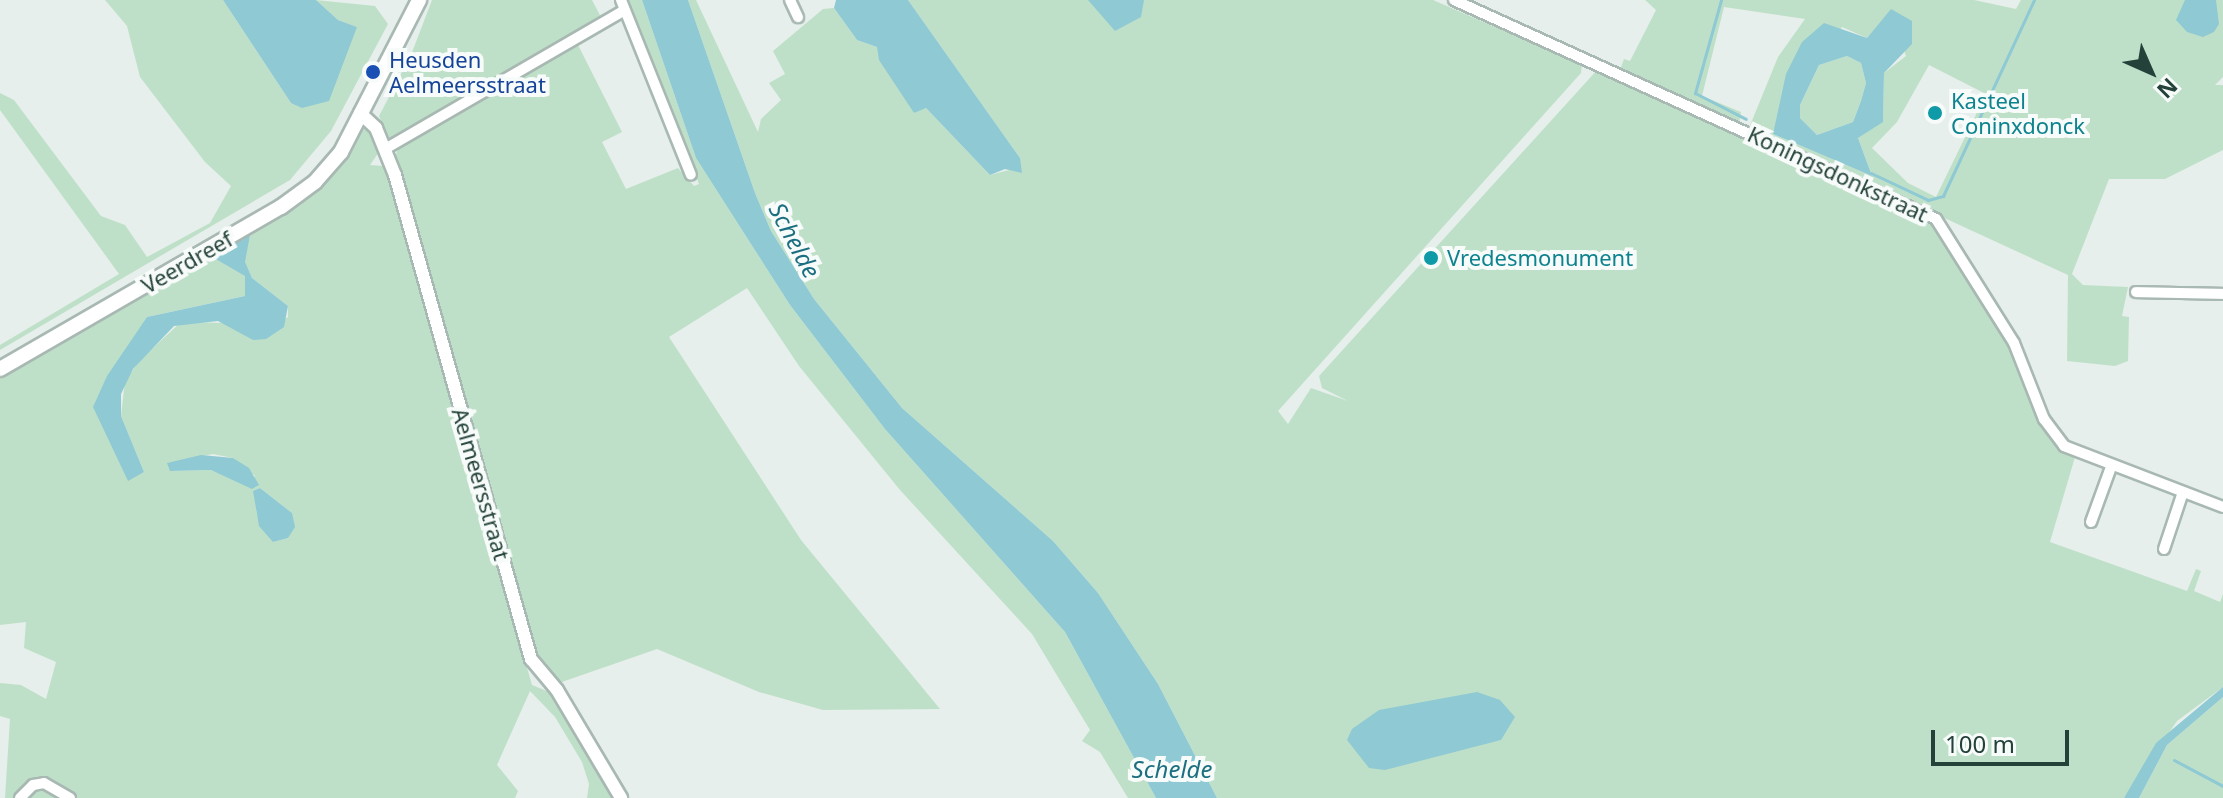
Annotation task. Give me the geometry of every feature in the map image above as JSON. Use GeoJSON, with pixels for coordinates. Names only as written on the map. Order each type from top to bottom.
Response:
{"type":"FeatureCollection","features":[{"type":"Feature","properties":{"kind":"main road","name":"Veerdreef"},"geometry":{"type":"LineString","coordinates":[[0,369],[294,188],[351,131],[419,0]]}},
{"type":"Feature","properties":{"kind":"main road","name":"Veerdreef"},"geometry":{"type":"LineString","coordinates":[[0,359],[142,283]]}},
{"type":"Feature","properties":{"kind":"street"},"geometry":{"type":"LineString","coordinates":[[790,0],[798,17]]}},
{"type":"Feature","properties":{"kind":"street","name":"Koningsdonkstraat"},"geometry":{"type":"LineString","coordinates":[[1454,0],[1936,219],[2023,359],[2053,434],[2077,454],[2223,507]]}},
{"type":"Feature","properties":{"kind":"street"},"geometry":{"type":"LineString","coordinates":[[360,113],[372,122],[385,149],[623,5],[688,170]]}},
{"type":"Feature","properties":{"kind":"street","name":"Aelmeersstraat"},"geometry":{"type":"LineString","coordinates":[[385,149],[527,648],[621,798]]}},
{"type":"Feature","properties":{"kind":"street"},"geometry":{"type":"LineString","coordinates":[[2136,292],[2223,294]]}},
{"type":"Feature","properties":{"kind":"street"},"geometry":{"type":"LineString","coordinates":[[2091,522],[2111,467]]}},
{"type":"Feature","properties":{"kind":"street"},"geometry":{"type":"LineString","coordinates":[[2164,549],[2183,492]]}},
{"type":"Feature","properties":{"kind":"street"},"geometry":{"type":"LineString","coordinates":[[20,798],[33,785],[44,783],[70,798]]}},
{"type":"Feature","properties":{"kind":"green space"},"geometry":{"type":"Polygon","coordinates":[[[105,0],[223,0],[291,103],[357,27],[338,20],[316,0],[375,6],[388,24],[331,131],[290,180],[0,350],[0,345],[119,274],[0,110],[0,93],[14,100],[101,216],[125,225],[147,257],[210,223],[231,186],[205,162],[140,77],[127,26],[105,0]]]}},
{"type":"Feature","properties":{"kind":"green space"},"geometry":{"type":"Polygon","coordinates":[[[432,0],[592,0],[603,21],[390,143],[379,116],[411,55],[432,0]]]}},
{"type":"Feature","properties":{"kind":"green space"},"geometry":{"type":"Polygon","coordinates":[[[626,0],[642,0],[696,158],[790,305],[885,429],[1065,632],[1156,798],[1128,798],[1100,752],[1082,741],[1090,730],[1032,634],[900,490],[799,366],[747,288],[669,337],[801,540],[940,709],[823,710],[759,692],[657,649],[559,683],[534,649],[494,515],[484,520],[532,685],[549,692],[616,798],[587,798],[589,784],[582,762],[555,717],[530,691],[497,765],[518,791],[515,798],[5,798],[10,719],[0,716],[0,683],[21,685],[46,699],[56,662],[24,648],[26,622],[0,625],[0,375],[212,257],[246,276],[245,296],[147,317],[94,407],[128,480],[144,472],[121,416],[125,381],[140,360],[181,322],[228,323],[253,340],[288,317],[288,306],[252,278],[244,261],[250,235],[320,187],[361,129],[372,131],[381,149],[370,165],[383,166],[388,173],[399,147],[576,41],[622,132],[602,142],[626,189],[678,168],[694,186],[699,184],[626,0]],[[213,454],[168,463],[171,471],[211,470],[247,484],[255,476],[233,458],[213,454]],[[260,488],[254,491],[257,515],[273,542],[288,538],[292,513],[260,488]]]}},
{"type":"Feature","properties":{"kind":"green space"},"geometry":{"type":"Polygon","coordinates":[[[688,0],[696,0],[758,132],[761,119],[781,100],[769,83],[785,74],[773,51],[823,9],[834,8],[857,40],[877,47],[914,113],[925,107],[990,175],[1013,169],[1020,158],[908,0],[1433,0],[1582,65],[1581,73],[1278,411],[1288,424],[1311,388],[1348,401],[1322,388],[1319,376],[1598,69],[1933,222],[2011,345],[2050,437],[2075,457],[2050,542],[2187,591],[2196,569],[2201,571],[2194,591],[2220,602],[2223,594],[2223,687],[2177,721],[2124,798],[1217,798],[1158,684],[1098,593],[1053,541],[902,408],[814,299],[771,231],[688,0]],[[1500,700],[1471,746],[1501,740],[1500,700]]]}},
{"type":"Feature","properties":{"kind":"green space"},"geometry":{"type":"Polygon","coordinates":[[[1645,0],[1974,0],[2016,9],[2021,0],[2223,0],[2223,77],[2215,85],[2223,85],[2223,150],[2165,179],[2109,179],[2072,274],[2083,285],[2128,287],[2122,316],[2129,317],[2128,361],[2115,366],[2067,361],[2068,275],[1749,128],[1778,57],[1805,19],[1724,7],[1702,96],[1741,112],[1739,124],[1620,70],[1624,59],[1630,61],[1656,10],[1645,0]],[[1891,10],[1867,38],[1842,27],[1773,134],[1872,176],[1858,138],[1883,121],[1884,73],[1906,56],[1891,10]],[[1929,65],[1897,122],[1872,148],[1908,183],[1936,197],[1986,94],[1929,65]]]}},
{"type":"Feature","properties":{"kind":"green space"},"geometry":{"type":"Polygon","coordinates":[[[1847,56],[1861,63],[1866,83],[1861,101],[1853,122],[1817,135],[1800,118],[1800,105],[1819,65],[1847,56]]]}},
{"type":"Feature","properties":{"kind":"green space"},"geometry":{"type":"Polygon","coordinates":[[[2223,697],[2223,798],[2139,798],[2167,745],[2223,697]]]}},
{"type":"Feature","properties":{"kind":"water"},"geometry":{"type":"Polygon","coordinates":[[[223,0],[316,0],[338,20],[357,27],[329,101],[302,108],[291,103],[223,0]]]}},
{"type":"Feature","properties":{"kind":"water","name":"Schelde"},"geometry":{"type":"Polygon","coordinates":[[[642,0],[688,0],[771,231],[814,299],[902,408],[1053,541],[1098,593],[1158,684],[1217,798],[1156,798],[1065,632],[885,429],[790,305],[696,158],[642,0]]]}},
{"type":"Feature","properties":{"kind":"water"},"geometry":{"type":"Polygon","coordinates":[[[836,0],[908,0],[1020,158],[1022,173],[1005,169],[990,175],[926,108],[914,113],[879,60],[877,47],[857,40],[834,8],[836,0]]]}},
{"type":"Feature","properties":{"kind":"water"},"geometry":{"type":"Polygon","coordinates":[[[1088,0],[1144,0],[1141,17],[1115,31],[1088,0]]]}},
{"type":"Feature","properties":{"kind":"water"},"geometry":{"type":"Polygon","coordinates":[[[2185,0],[2216,0],[2219,24],[2214,32],[2203,37],[2187,32],[2176,20],[2185,0]]]}},
{"type":"Feature","properties":{"kind":"water"},"geometry":{"type":"Polygon","coordinates":[[[1891,9],[1912,21],[1912,44],[1884,73],[1883,122],[1858,138],[1872,176],[1773,134],[1786,74],[1802,42],[1824,23],[1867,38],[1891,9]],[[1847,56],[1819,65],[1800,105],[1800,118],[1817,135],[1853,122],[1866,83],[1861,63],[1847,56]]]}},
{"type":"Feature","properties":{"kind":"water"},"geometry":{"type":"Polygon","coordinates":[[[250,235],[245,262],[252,278],[288,306],[284,327],[266,339],[253,340],[218,321],[174,326],[133,369],[121,394],[121,416],[144,472],[128,481],[93,407],[107,376],[147,317],[245,296],[245,276],[212,257],[250,235]]]}},
{"type":"Feature","properties":{"kind":"water"},"geometry":{"type":"Polygon","coordinates":[[[201,455],[233,458],[249,468],[259,485],[252,489],[211,470],[170,471],[167,463],[201,455]]]}},
{"type":"Feature","properties":{"kind":"water"},"geometry":{"type":"Polygon","coordinates":[[[260,488],[292,513],[295,527],[288,538],[273,542],[259,526],[253,491],[260,488]]]}},
{"type":"Feature","properties":{"kind":"water"},"geometry":{"type":"Polygon","coordinates":[[[2223,687],[2223,697],[2167,745],[2139,798],[2124,798],[2156,743],[2223,687]]]}},
{"type":"Feature","properties":{"kind":"water"},"geometry":{"type":"Polygon","coordinates":[[[1477,692],[1500,700],[1515,717],[1501,740],[1385,770],[1369,768],[1347,740],[1352,729],[1379,710],[1477,692]]]}},
{"type":"Feature","properties":{"kind":"waterway"},"geometry":{"type":"LineString","coordinates":[[1721,0],[1695,93],[1746,119]]}},
{"type":"Feature","properties":{"kind":"waterway"},"geometry":{"type":"LineString","coordinates":[[1871,173],[1928,200],[1943,196],[2034,0]]}},
{"type":"Feature","properties":{"kind":"waterway"},"geometry":{"type":"LineString","coordinates":[[2174,760],[2223,786]]}},
{"type":"Feature","properties":{"kind":"place","name":"Heusden Aelmeersstraat"},"geometry":{"type":"Point","coordinates":[373,72]}},
{"type":"Feature","properties":{"kind":"place","name":"Kasteel Coninxdonck"},"geometry":{"type":"Point","coordinates":[1935,113]}},
{"type":"Feature","properties":{"kind":"place","name":"Vredesmonument"},"geometry":{"type":"Point","coordinates":[1431,258]}}]}
